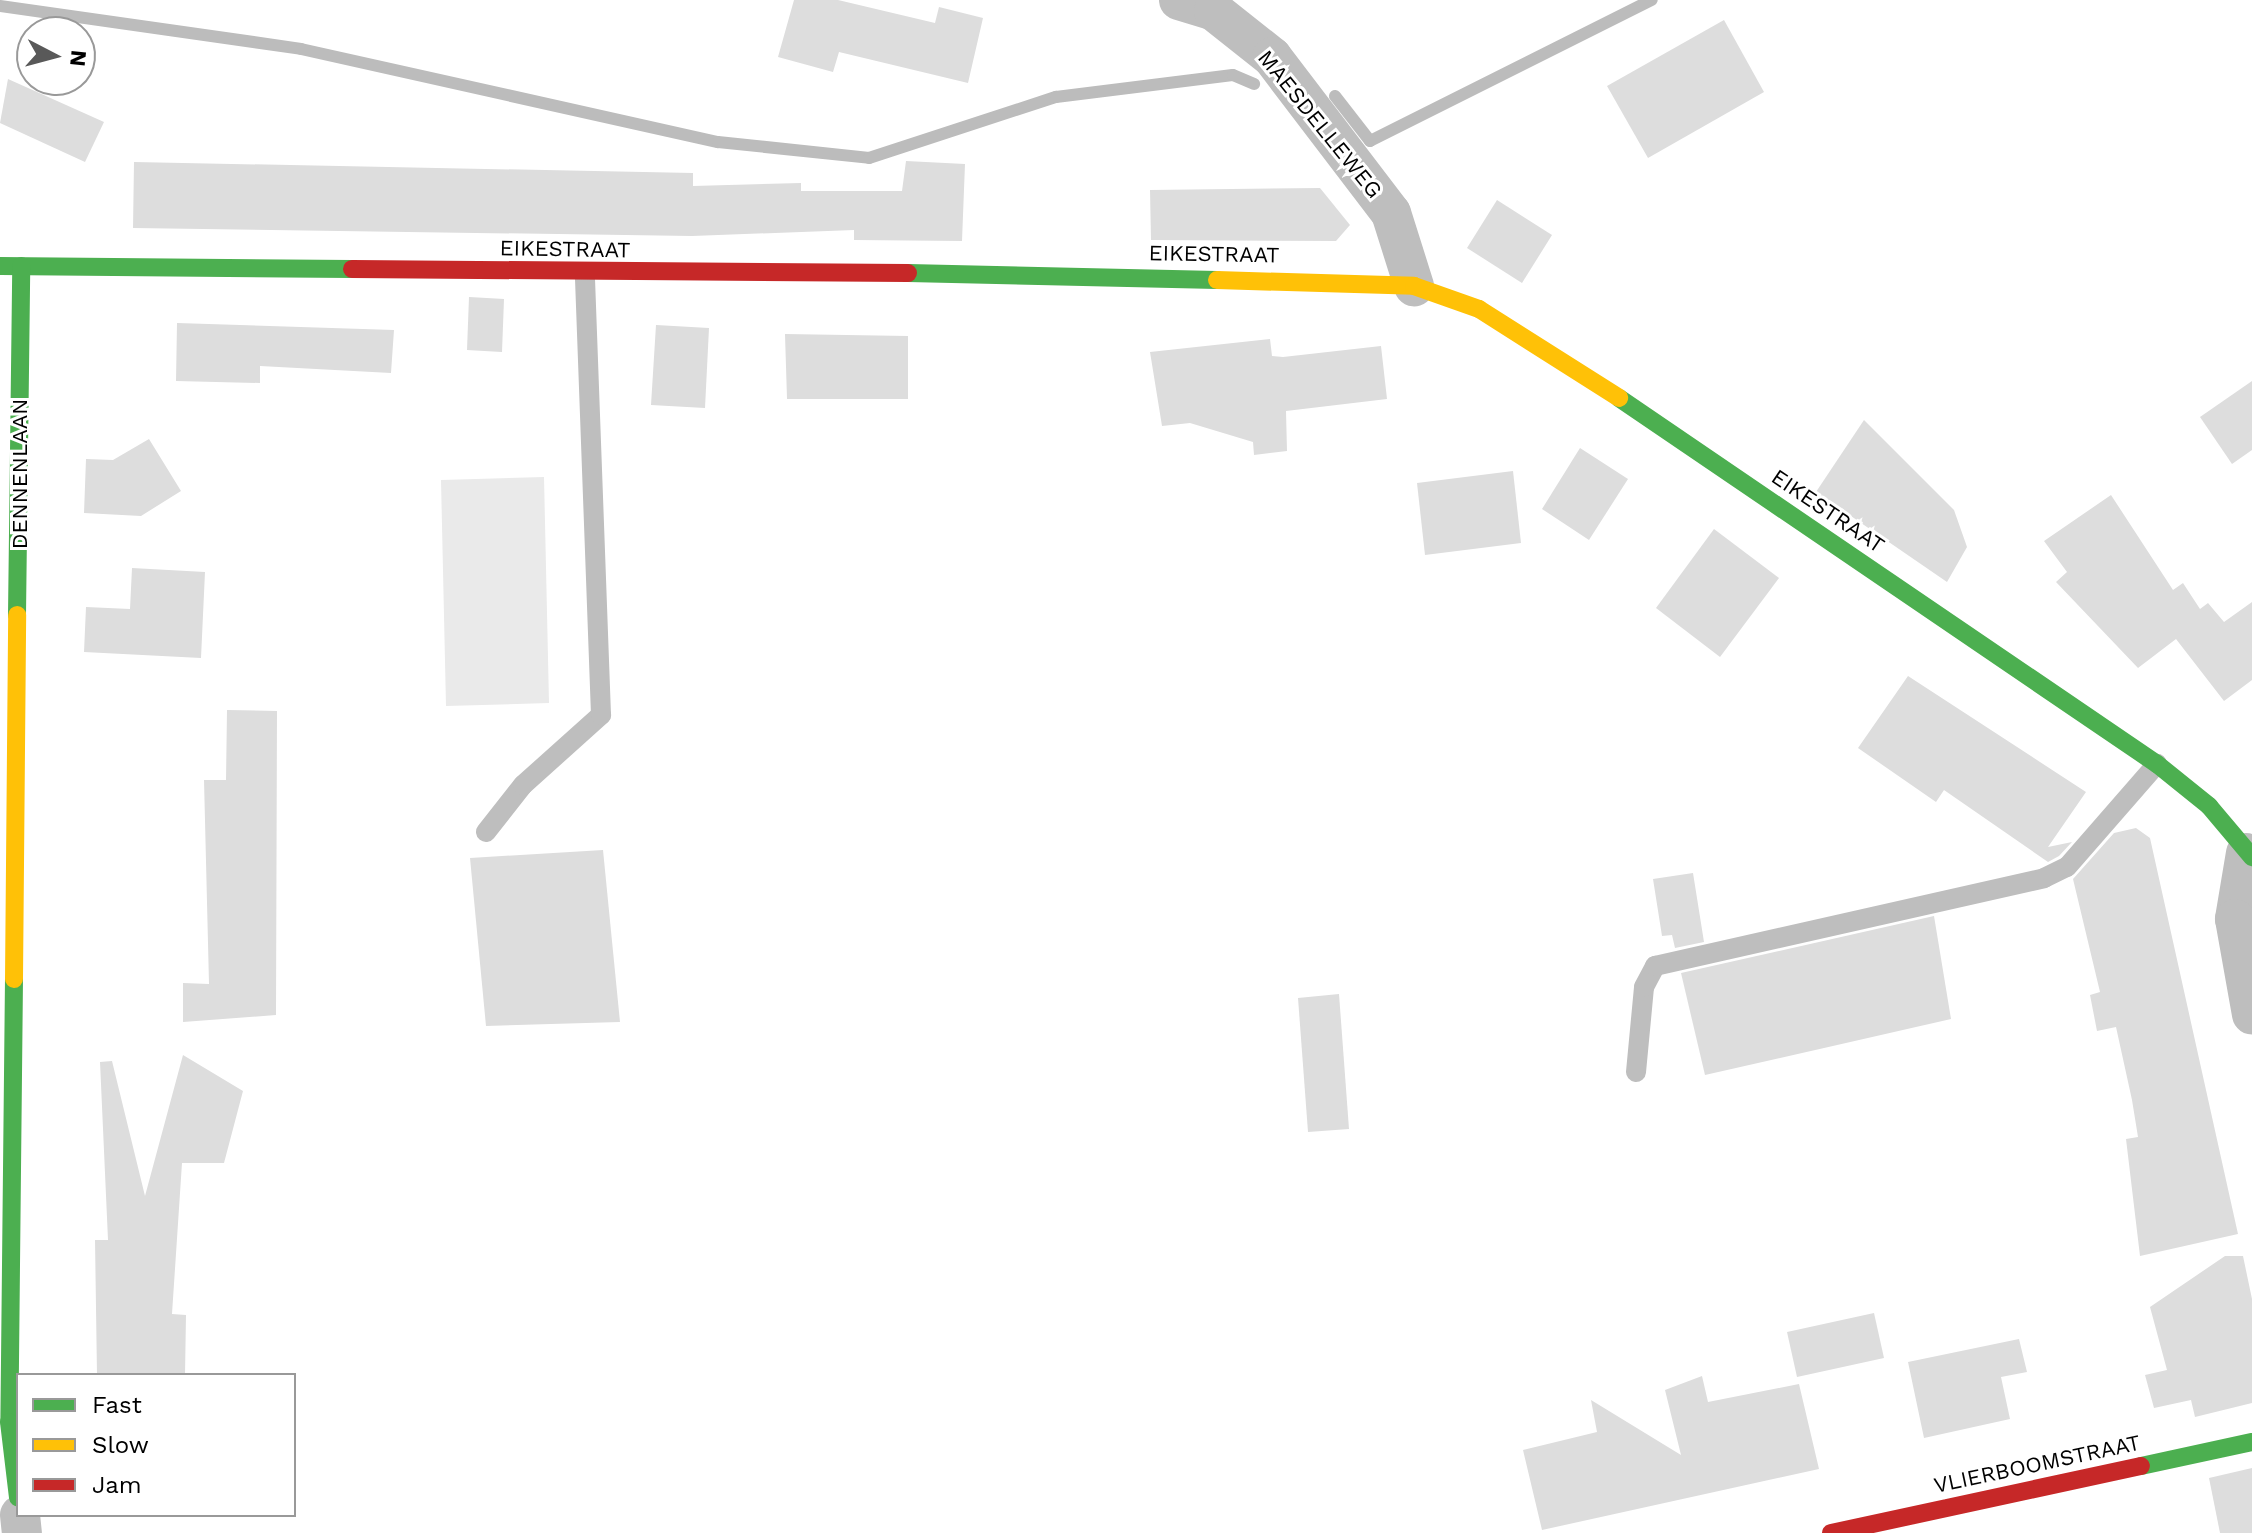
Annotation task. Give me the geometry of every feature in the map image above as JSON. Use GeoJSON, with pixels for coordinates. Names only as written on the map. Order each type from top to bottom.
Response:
{"type":"FeatureCollection","features":[{"type":"Feature","properties":{"kind":"street","name":"MAESDELLEWEG"},"geometry":{"type":"LineString","coordinates":[[1179,0],[1214,11],[1272,57],[1391,213],[1414,286]]}},
{"type":"Feature","properties":{"kind":"street","name":"EIKESTRAAT"},"geometry":{"type":"LineString","coordinates":[[0,266],[585,274],[1033,274],[1414,286],[1479,309],[1558,356],[2157,764],[2209,806],[2249,855]]}},
{"type":"Feature","properties":{"kind":"street","name":"DENNENLAAN"},"geometry":{"type":"LineString","coordinates":[[16,1480],[9,1422],[8,922],[21,266]]}},
{"type":"Feature","properties":{"kind":"street"},"geometry":{"type":"LineString","coordinates":[[2249,855],[2235,919],[2252,1014]]}},
{"type":"Feature","properties":{"kind":"street","name":"VLIERBOOMSTRAAT"},"geometry":{"type":"LineString","coordinates":[[1831,1533],[2252,1442]]}},
{"type":"Feature","properties":{"kind":"lane"},"geometry":{"type":"LineString","coordinates":[[486,832],[523,785],[601,715],[585,274]]}},
{"type":"Feature","properties":{"kind":"lane"},"geometry":{"type":"LineString","coordinates":[[1636,1072],[1644,987],[1655,966],[2044,878],[2067,867],[2157,764]]}},
{"type":"Feature","properties":{"kind":"shaded area"},"geometry":{"type":"Polygon","coordinates":[[[544,477],[549,703],[446,706],[441,480],[544,477]]]}},
{"type":"Feature","properties":{"kind":"building"},"geometry":{"type":"Polygon","coordinates":[[[794,0],[838,0],[935,23],[939,7],[983,18],[968,83],[839,52],[833,72],[778,57],[794,0]]]}},
{"type":"Feature","properties":{"kind":"building"},"geometry":{"type":"Polygon","coordinates":[[[1724,20],[1764,92],[1648,158],[1607,86],[1724,20]]]}},
{"type":"Feature","properties":{"kind":"building"},"geometry":{"type":"Polygon","coordinates":[[[8,79],[16,83],[16,96],[46,96],[104,122],[85,162],[0,123],[8,79]]]}},
{"type":"Feature","properties":{"kind":"building"},"geometry":{"type":"Polygon","coordinates":[[[906,161],[965,164],[962,241],[854,240],[854,230],[692,236],[133,228],[134,162],[693,173],[693,186],[801,183],[801,191],[902,191],[906,161]]]}},
{"type":"Feature","properties":{"kind":"building"},"geometry":{"type":"Polygon","coordinates":[[[1320,188],[1350,225],[1336,241],[1151,240],[1150,190],[1320,188]]]}},
{"type":"Feature","properties":{"kind":"building"},"geometry":{"type":"Polygon","coordinates":[[[1497,200],[1552,235],[1522,283],[1467,248],[1497,200]]]}},
{"type":"Feature","properties":{"kind":"building"},"geometry":{"type":"Polygon","coordinates":[[[469,297],[504,299],[502,352],[467,350],[469,297]]]}},
{"type":"Feature","properties":{"kind":"building"},"geometry":{"type":"Polygon","coordinates":[[[177,323],[394,330],[391,373],[260,366],[260,383],[176,381],[177,323]]]}},
{"type":"Feature","properties":{"kind":"building"},"geometry":{"type":"Polygon","coordinates":[[[656,325],[709,328],[705,408],[651,405],[656,325]]]}},
{"type":"Feature","properties":{"kind":"building"},"geometry":{"type":"Polygon","coordinates":[[[785,334],[908,336],[908,399],[787,399],[785,334]]]}},
{"type":"Feature","properties":{"kind":"building"},"geometry":{"type":"Polygon","coordinates":[[[1270,339],[1272,356],[1283,357],[1381,346],[1387,399],[1286,411],[1287,451],[1254,455],[1253,442],[1190,423],[1162,426],[1150,352],[1270,339]]]}},
{"type":"Feature","properties":{"kind":"building"},"geometry":{"type":"Polygon","coordinates":[[[2252,381],[2252,450],[2232,464],[2200,417],[2252,381]]]}},
{"type":"Feature","properties":{"kind":"building"},"geometry":{"type":"Polygon","coordinates":[[[1864,420],[1954,510],[1967,547],[1947,582],[1816,492],[1864,420]]]}},
{"type":"Feature","properties":{"kind":"building"},"geometry":{"type":"Polygon","coordinates":[[[149,439],[181,491],[141,516],[84,513],[86,459],[113,460],[149,439]]]}},
{"type":"Feature","properties":{"kind":"building"},"geometry":{"type":"Polygon","coordinates":[[[1580,448],[1628,479],[1589,540],[1542,509],[1580,448]]]}},
{"type":"Feature","properties":{"kind":"building"},"geometry":{"type":"Polygon","coordinates":[[[1513,471],[1521,543],[1425,555],[1417,483],[1513,471]]]}},
{"type":"Feature","properties":{"kind":"building"},"geometry":{"type":"Polygon","coordinates":[[[2111,495],[2173,590],[2183,583],[2200,609],[2208,603],[2224,622],[2252,602],[2252,680],[2224,701],[2176,639],[2138,668],[2056,582],[2067,572],[2044,541],[2111,495]]]}},
{"type":"Feature","properties":{"kind":"building"},"geometry":{"type":"Polygon","coordinates":[[[1714,529],[1779,578],[1720,657],[1656,608],[1714,529]]]}},
{"type":"Feature","properties":{"kind":"building"},"geometry":{"type":"Polygon","coordinates":[[[132,568],[205,572],[201,658],[84,652],[86,607],[130,609],[132,568]]]}},
{"type":"Feature","properties":{"kind":"building"},"geometry":{"type":"Polygon","coordinates":[[[1908,676],[2086,792],[2048,847],[2072,842],[2059,856],[2048,862],[1944,790],[1936,802],[1858,748],[1908,676]]]}},
{"type":"Feature","properties":{"kind":"building"},"geometry":{"type":"Polygon","coordinates":[[[227,710],[277,711],[276,1015],[183,1022],[183,983],[209,984],[204,780],[226,780],[227,710]]]}},
{"type":"Feature","properties":{"kind":"building"},"geometry":{"type":"Polygon","coordinates":[[[2136,828],[2150,838],[2238,1234],[2140,1256],[2126,1139],[2138,1137],[2132,1100],[2116,1027],[2097,1031],[2090,995],[2100,992],[2073,879],[2114,833],[2136,828]]]}},
{"type":"Feature","properties":{"kind":"building"},"geometry":{"type":"Polygon","coordinates":[[[603,850],[620,1022],[486,1026],[470,858],[603,850]]]}},
{"type":"Feature","properties":{"kind":"building"},"geometry":{"type":"Polygon","coordinates":[[[1693,873],[1704,942],[1675,948],[1672,935],[1662,936],[1653,879],[1693,873]]]}},
{"type":"Feature","properties":{"kind":"building"},"geometry":{"type":"Polygon","coordinates":[[[1934,916],[1951,1019],[1705,1075],[1681,973],[1934,916]]]}},
{"type":"Feature","properties":{"kind":"building"},"geometry":{"type":"Polygon","coordinates":[[[1339,994],[1349,1129],[1308,1132],[1298,998],[1339,994]]]}},
{"type":"Feature","properties":{"kind":"building"},"geometry":{"type":"Polygon","coordinates":[[[183,1055],[243,1091],[224,1163],[182,1163],[172,1314],[186,1315],[185,1373],[97,1373],[95,1240],[108,1240],[100,1062],[112,1061],[145,1196],[183,1055]]]}},
{"type":"Feature","properties":{"kind":"building"},"geometry":{"type":"Polygon","coordinates":[[[2225,1256],[2243,1256],[2252,1299],[2252,1403],[2195,1417],[2191,1400],[2154,1408],[2145,1375],[2167,1370],[2150,1307],[2225,1256]]]}},
{"type":"Feature","properties":{"kind":"building"},"geometry":{"type":"Polygon","coordinates":[[[1874,1313],[1884,1358],[1797,1377],[1787,1332],[1874,1313]]]}},
{"type":"Feature","properties":{"kind":"building"},"geometry":{"type":"Polygon","coordinates":[[[2019,1339],[2027,1372],[2001,1377],[2010,1419],[1924,1438],[1908,1362],[2019,1339]]]}},
{"type":"Feature","properties":{"kind":"building"},"geometry":{"type":"Polygon","coordinates":[[[1702,1376],[1708,1402],[1799,1384],[1819,1469],[1542,1530],[1523,1450],[1597,1432],[1591,1400],[1681,1455],[1665,1390],[1702,1376]]]}},
{"type":"Feature","properties":{"kind":"building"},"geometry":{"type":"Polygon","coordinates":[[[2252,1468],[2252,1533],[2220,1533],[2209,1478],[2252,1468]]]}},
{"type":"Feature","properties":{"kind":"waterway"},"geometry":{"type":"LineString","coordinates":[[1335,96],[1370,141],[1652,0]]}},
{"type":"Feature","properties":{"kind":"waterway"},"geometry":{"type":"LineString","coordinates":[[0,6],[301,49],[718,142],[869,158],[1056,97],[1233,75],[1254,84]]}},
{"type":"Feature","properties":{"kind":"traffic: fast"},"geometry":{"type":"LineString","coordinates":[[0,266],[352,269]]}},
{"type":"Feature","properties":{"kind":"traffic: fast"},"geometry":{"type":"LineString","coordinates":[[17,615],[21,266]]}},
{"type":"Feature","properties":{"kind":"traffic: fast"},"geometry":{"type":"LineString","coordinates":[[908,273],[1217,280]]}},
{"type":"Feature","properties":{"kind":"traffic: fast"},"geometry":{"type":"LineString","coordinates":[[1619,398],[2157,764],[2209,806],[2252,857]]}},
{"type":"Feature","properties":{"kind":"traffic: fast"},"geometry":{"type":"LineString","coordinates":[[14,979],[9,1422],[16,1480]]}},
{"type":"Feature","properties":{"kind":"traffic: fast"},"geometry":{"type":"LineString","coordinates":[[2141,1466],[2252,1442]]}},
{"type":"Feature","properties":{"kind":"traffic: slow"},"geometry":{"type":"LineString","coordinates":[[1217,280],[1414,286],[1479,309],[1619,398]]}},
{"type":"Feature","properties":{"kind":"traffic: slow"},"geometry":{"type":"LineString","coordinates":[[14,979],[17,615]]}},
{"type":"Feature","properties":{"kind":"traffic: jam"},"geometry":{"type":"LineString","coordinates":[[352,269],[908,273]]}},
{"type":"Feature","properties":{"kind":"traffic: jam"},"geometry":{"type":"LineString","coordinates":[[1831,1533],[2141,1466]]}}]}
